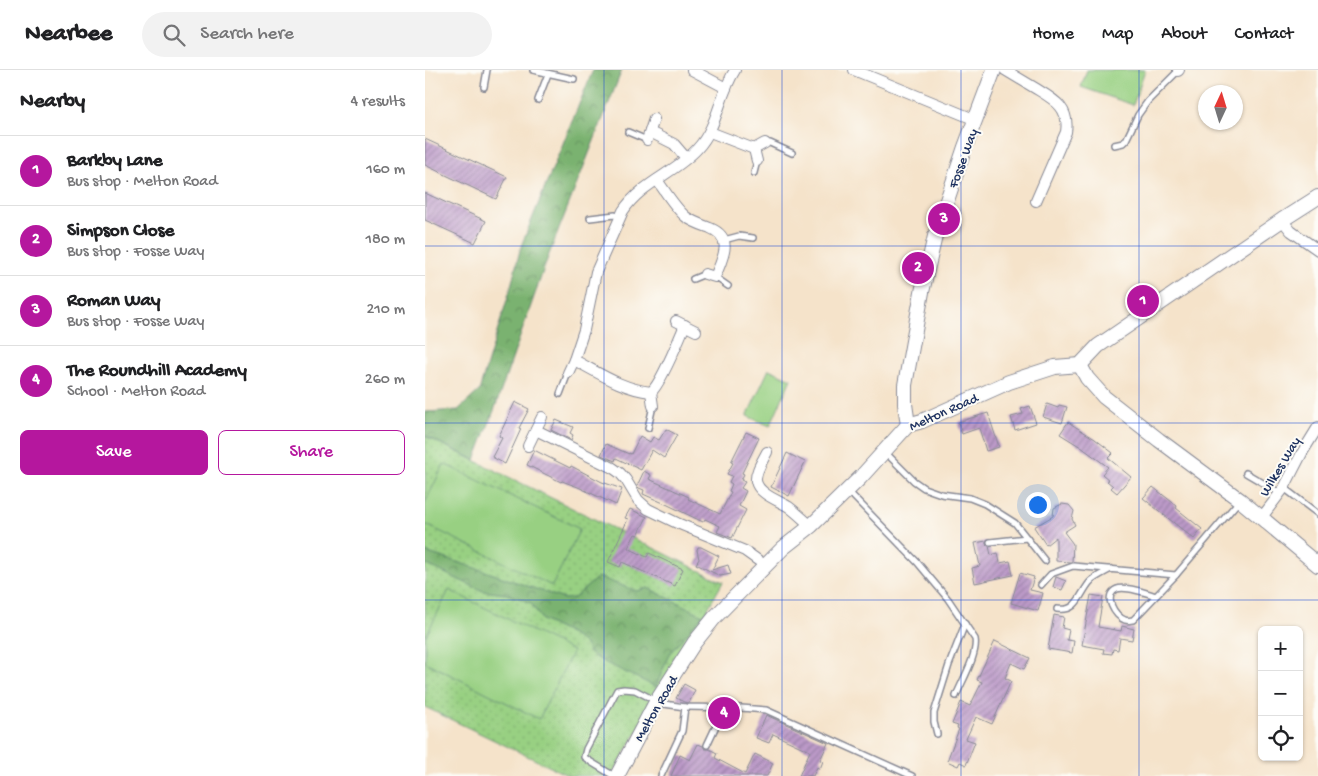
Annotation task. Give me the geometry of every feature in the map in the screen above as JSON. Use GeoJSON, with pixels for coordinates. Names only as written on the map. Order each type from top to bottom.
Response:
{"type":"FeatureCollection","features":[{"type":"Feature","properties":{"kind":"street"},"geometry":{"type":"LineString","coordinates":[[692,70],[726,88]]}},
{"type":"Feature","properties":{"kind":"street"},"geometry":{"type":"LineString","coordinates":[[568,373],[575,360],[584,330],[596,272],[629,202],[696,150],[710,132],[726,88],[735,70]]}},
{"type":"Feature","properties":{"kind":"street"},"geometry":{"type":"LineString","coordinates":[[854,70],[976,120]]}},
{"type":"Feature","properties":{"kind":"street","name":"Fosse Way"},"geometry":{"type":"LineString","coordinates":[[908,425],[905,385],[922,292],[935,236],[965,147],[994,70]]}},
{"type":"Feature","properties":{"kind":"street"},"geometry":{"type":"LineString","coordinates":[[1005,70],[1054,100],[1062,108],[1066,116],[1065,132],[1036,201]]}},
{"type":"Feature","properties":{"kind":"street"},"geometry":{"type":"LineString","coordinates":[[654,119],[648,136],[675,144],[687,158]]}},
{"type":"Feature","properties":{"kind":"street"},"geometry":{"type":"LineString","coordinates":[[710,132],[754,149],[765,143]]}},
{"type":"Feature","properties":{"kind":"street"},"geometry":{"type":"LineString","coordinates":[[754,149],[757,161]]}},
{"type":"Feature","properties":{"kind":"street"},"geometry":{"type":"LineString","coordinates":[[657,180],[686,218],[714,230],[724,240],[725,252],[710,276]]}},
{"type":"Feature","properties":{"kind":"street"},"geometry":{"type":"LineString","coordinates":[[1318,197],[1098,346],[1080,365],[1087,378],[1104,397],[1262,517],[1318,565]]}},
{"type":"Feature","properties":{"kind":"street"},"geometry":{"type":"LineString","coordinates":[[1282,220],[1291,231],[1318,250]]}},
{"type":"Feature","properties":{"kind":"street"},"geometry":{"type":"LineString","coordinates":[[653,406],[651,392],[660,380],[681,323],[696,331]]}},
{"type":"Feature","properties":{"kind":"street"},"geometry":{"type":"LineString","coordinates":[[575,360],[616,383],[628,388],[651,392]]}},
{"type":"Feature","properties":{"kind":"street","name":"Melton Road"},"geometry":{"type":"LineString","coordinates":[[615,776],[656,702],[694,643],[715,617],[783,548],[811,526],[860,478],[908,425],[922,421],[1009,382],[1055,367],[1080,365]]}},
{"type":"Feature","properties":{"kind":"street"},"geometry":{"type":"LineString","coordinates":[[528,446],[542,417]]}},
{"type":"Feature","properties":{"kind":"street","name":"Wilkes Way"},"geometry":{"type":"LineString","coordinates":[[1262,517],[1282,490],[1318,428]]}},
{"type":"Feature","properties":{"kind":"street"},"geometry":{"type":"LineString","coordinates":[[536,430],[613,468],[627,480],[638,500],[648,509],[745,551],[766,566]]}},
{"type":"Feature","properties":{"kind":"street"},"geometry":{"type":"LineString","coordinates":[[767,452],[757,472],[756,481],[759,488],[768,496],[788,506],[811,526]]}},
{"type":"Feature","properties":{"kind":"lane"},"geometry":{"type":"LineString","coordinates":[[484,87],[487,70]]}},
{"type":"Feature","properties":{"kind":"lane"},"geometry":{"type":"LineString","coordinates":[[533,70],[574,79]]}},
{"type":"Feature","properties":{"kind":"lane"},"geometry":{"type":"LineString","coordinates":[[1114,145],[1123,144],[1138,114],[1179,71]]}},
{"type":"Feature","properties":{"kind":"lane"},"geometry":{"type":"LineString","coordinates":[[538,100],[548,74]]}},
{"type":"Feature","properties":{"kind":"lane"},"geometry":{"type":"LineString","coordinates":[[628,132],[648,136]]}},
{"type":"Feature","properties":{"kind":"lane"},"geometry":{"type":"LineString","coordinates":[[765,143],[770,143],[793,153]]}},
{"type":"Feature","properties":{"kind":"lane"},"geometry":{"type":"LineString","coordinates":[[754,173],[757,161]]}},
{"type":"Feature","properties":{"kind":"lane"},"geometry":{"type":"LineString","coordinates":[[590,218],[615,215],[621,217]]}},
{"type":"Feature","properties":{"kind":"lane"},"geometry":{"type":"LineString","coordinates":[[724,240],[739,236],[753,238]]}},
{"type":"Feature","properties":{"kind":"lane"},"geometry":{"type":"LineString","coordinates":[[693,279],[710,276],[728,286]]}},
{"type":"Feature","properties":{"kind":"lane"},"geometry":{"type":"LineString","coordinates":[[560,394],[568,373]]}},
{"type":"Feature","properties":{"kind":"lane"},"geometry":{"type":"LineString","coordinates":[[648,428],[653,406]]}},
{"type":"Feature","properties":{"kind":"lane"},"geometry":{"type":"LineString","coordinates":[[884,451],[924,488],[941,494],[970,498],[985,504],[1015,523],[1045,561]]}},
{"type":"Feature","properties":{"kind":"lane"},"geometry":{"type":"LineString","coordinates":[[1246,473],[1282,490],[1318,514]]}},
{"type":"Feature","properties":{"kind":"lane"},"geometry":{"type":"LineString","coordinates":[[847,490],[917,562],[948,599],[975,639],[976,644],[972,658],[956,696]]}},
{"type":"Feature","properties":{"kind":"lane"},"geometry":{"type":"LineString","coordinates":[[1156,596],[1118,589],[1114,591],[1111,597],[1111,604],[1116,614],[1124,620],[1133,620],[1156,596],[1176,575],[1240,500]]}},
{"type":"Feature","properties":{"kind":"lane"},"geometry":{"type":"LineString","coordinates":[[990,542],[1027,538]]}},
{"type":"Feature","properties":{"kind":"lane"},"geometry":{"type":"LineString","coordinates":[[1041,585],[1051,574],[1073,566],[1176,575]]}},
{"type":"Feature","properties":{"kind":"lane"},"geometry":{"type":"LineString","coordinates":[[1057,609],[1071,608],[1082,596],[1091,581],[1111,569]]}},
{"type":"Feature","properties":{"kind":"lane"},"geometry":{"type":"LineString","coordinates":[[937,734],[933,722],[934,713],[965,624]]}},
{"type":"Feature","properties":{"kind":"lane"},"geometry":{"type":"LineString","coordinates":[[615,776],[584,757],[586,749],[617,690],[623,689],[635,690],[656,702],[685,707],[765,710],[912,776]]}},
{"type":"Feature","properties":{"kind":"lane"},"geometry":{"type":"LineString","coordinates":[[661,776],[682,731],[685,707]]}},
{"type":"Feature","properties":{"kind":"lane"},"geometry":{"type":"LineString","coordinates":[[707,745],[724,709]]}},
{"type":"Feature","properties":{"kind":"green space"},"geometry":{"type":"Polygon","coordinates":[[[593,70],[622,70],[548,257],[475,460],[425,436],[425,412],[458,410],[479,391],[510,290],[521,246],[593,70]]]}},
{"type":"Feature","properties":{"kind":"green space"},"geometry":{"type":"Polygon","coordinates":[[[1087,70],[1145,70],[1133,105],[1081,87],[1087,70]]]}},
{"type":"Feature","properties":{"kind":"green space"},"geometry":{"type":"Polygon","coordinates":[[[769,369],[791,379],[770,426],[747,416],[769,369]]]}},
{"type":"Feature","properties":{"kind":"green space"},"geometry":{"type":"Polygon","coordinates":[[[425,436],[723,582],[612,776],[569,776],[425,707],[425,436]]]}},
{"type":"Feature","properties":{"kind":"green space"},"geometry":{"type":"Polygon","coordinates":[[[444,464],[580,529],[552,586],[425,524],[425,503],[444,464]]]}},
{"type":"Feature","properties":{"kind":"green space"},"geometry":{"type":"Polygon","coordinates":[[[425,552],[564,599],[574,598],[598,577],[637,591],[648,588],[703,615],[669,654],[656,687],[590,654],[584,643],[542,620],[531,603],[506,594],[483,591],[425,564],[425,552]]]}},
{"type":"Feature","properties":{"kind":"green space"},"geometry":{"type":"Polygon","coordinates":[[[449,590],[573,651],[539,719],[425,662],[425,638],[449,590]]]}},
{"type":"Feature","properties":{"kind":"building"},"geometry":{"type":"Polygon","coordinates":[[[425,139],[507,177],[496,199],[425,165],[425,139]]]}},
{"type":"Feature","properties":{"kind":"building"},"geometry":{"type":"Polygon","coordinates":[[[425,193],[486,221],[475,243],[425,220],[425,193]]]}},
{"type":"Feature","properties":{"kind":"building"},"geometry":{"type":"Polygon","coordinates":[[[515,402],[529,409],[519,428],[521,429],[505,464],[492,457],[502,438],[499,436],[515,402]]]}},
{"type":"Feature","properties":{"kind":"building"},"geometry":{"type":"Polygon","coordinates":[[[1047,404],[1058,408],[1059,405],[1067,407],[1062,423],[1043,417],[1047,404]]]}},
{"type":"Feature","properties":{"kind":"building"},"geometry":{"type":"Polygon","coordinates":[[[1030,406],[1036,423],[1015,430],[1011,417],[1023,414],[1021,409],[1030,406]]]}},
{"type":"Feature","properties":{"kind":"building"},"geometry":{"type":"Polygon","coordinates":[[[988,413],[999,447],[986,451],[979,428],[962,434],[958,422],[988,413]]]}},
{"type":"Feature","properties":{"kind":"building"},"geometry":{"type":"Polygon","coordinates":[[[556,420],[573,427],[570,433],[573,435],[571,440],[551,430],[556,420]]]}},
{"type":"Feature","properties":{"kind":"building"},"geometry":{"type":"Polygon","coordinates":[[[1068,422],[1113,453],[1108,458],[1131,477],[1117,493],[1111,488],[1113,486],[1107,481],[1109,480],[1102,474],[1108,467],[1060,434],[1068,422]]]}},
{"type":"Feature","properties":{"kind":"building"},"geometry":{"type":"Polygon","coordinates":[[[666,429],[677,435],[664,458],[652,450],[641,470],[616,458],[615,461],[601,455],[606,444],[631,454],[640,436],[650,442],[653,437],[659,440],[666,429]]]}},
{"type":"Feature","properties":{"kind":"building"},"geometry":{"type":"Polygon","coordinates":[[[746,432],[759,438],[742,473],[744,474],[741,480],[745,482],[741,488],[746,491],[739,506],[746,510],[732,538],[717,532],[720,526],[705,519],[703,522],[643,494],[644,490],[637,486],[644,471],[651,475],[649,479],[689,497],[688,499],[720,514],[731,492],[729,491],[732,484],[729,482],[732,476],[727,474],[746,432]]]}},
{"type":"Feature","properties":{"kind":"building"},"geometry":{"type":"Polygon","coordinates":[[[534,450],[570,468],[571,466],[602,482],[622,489],[616,505],[578,487],[561,482],[527,465],[534,450]]]}},
{"type":"Feature","properties":{"kind":"building"},"geometry":{"type":"Polygon","coordinates":[[[787,453],[805,462],[789,496],[771,487],[787,453]]]}},
{"type":"Feature","properties":{"kind":"building"},"geometry":{"type":"Polygon","coordinates":[[[1153,487],[1202,529],[1194,539],[1143,498],[1153,487]]]}},
{"type":"Feature","properties":{"kind":"building"},"geometry":{"type":"Polygon","coordinates":[[[1062,504],[1069,505],[1074,511],[1072,519],[1075,525],[1064,532],[1073,544],[1072,562],[1056,561],[1056,537],[1046,545],[1034,527],[1053,516],[1054,508],[1062,504]]]}},
{"type":"Feature","properties":{"kind":"building"},"geometry":{"type":"Polygon","coordinates":[[[630,509],[647,517],[638,535],[635,534],[628,548],[647,557],[649,553],[683,569],[675,586],[622,562],[620,567],[608,562],[628,519],[625,518],[630,509]]]}},
{"type":"Feature","properties":{"kind":"building"},"geometry":{"type":"Polygon","coordinates":[[[986,541],[991,555],[998,553],[1000,563],[1010,561],[1013,575],[975,583],[972,568],[980,566],[975,543],[986,541]]]}},
{"type":"Feature","properties":{"kind":"building"},"geometry":{"type":"Polygon","coordinates":[[[698,547],[719,556],[712,570],[728,565],[731,574],[720,576],[696,564],[699,559],[698,547]]]}},
{"type":"Feature","properties":{"kind":"building"},"geometry":{"type":"Polygon","coordinates":[[[1020,573],[1034,577],[1030,590],[1043,593],[1038,611],[1011,603],[1020,573]]]}},
{"type":"Feature","properties":{"kind":"building"},"geometry":{"type":"Polygon","coordinates":[[[1056,577],[1066,581],[1062,590],[1053,587],[1056,577]]]}},
{"type":"Feature","properties":{"kind":"building"},"geometry":{"type":"Polygon","coordinates":[[[1091,595],[1103,597],[1098,627],[1121,631],[1122,626],[1134,629],[1132,640],[1120,638],[1118,650],[1113,649],[1112,654],[1103,653],[1104,649],[1082,645],[1091,595]]]}},
{"type":"Feature","properties":{"kind":"building"},"geometry":{"type":"Polygon","coordinates":[[[1054,615],[1064,617],[1062,628],[1069,630],[1067,640],[1074,641],[1072,653],[1048,649],[1054,615]]]}},
{"type":"Feature","properties":{"kind":"building"},"geometry":{"type":"Polygon","coordinates":[[[995,641],[1030,658],[1024,669],[1011,663],[1005,678],[1011,681],[992,724],[976,717],[966,739],[975,742],[966,765],[960,762],[958,766],[947,761],[959,729],[957,728],[958,726],[952,724],[961,702],[970,706],[982,682],[977,680],[995,641]]]}},
{"type":"Feature","properties":{"kind":"building"},"geometry":{"type":"Polygon","coordinates":[[[684,684],[695,690],[689,703],[676,698],[684,684]]]}},
{"type":"Feature","properties":{"kind":"building"},"geometry":{"type":"Polygon","coordinates":[[[766,715],[828,743],[820,760],[823,761],[820,769],[817,767],[813,776],[799,776],[810,751],[773,734],[769,743],[756,738],[766,715]]]}},
{"type":"Feature","properties":{"kind":"building"},"geometry":{"type":"Polygon","coordinates":[[[698,744],[705,749],[717,753],[715,758],[745,774],[755,754],[773,763],[767,776],[671,776],[680,755],[690,760],[698,744]]]}},
{"type":"Feature","properties":{"kind":"place","name":"Roman Way"},"geometry":{"type":"Point","coordinates":[944,219]}},
{"type":"Feature","properties":{"kind":"place","name":"Simpson Close"},"geometry":{"type":"Point","coordinates":[918,268]}},
{"type":"Feature","properties":{"kind":"place","name":"Barkby Lane"},"geometry":{"type":"Point","coordinates":[1143,301]}},
{"type":"Feature","properties":{"kind":"place","name":"The Roundhill Academy"},"geometry":{"type":"Point","coordinates":[724,713]}}]}
